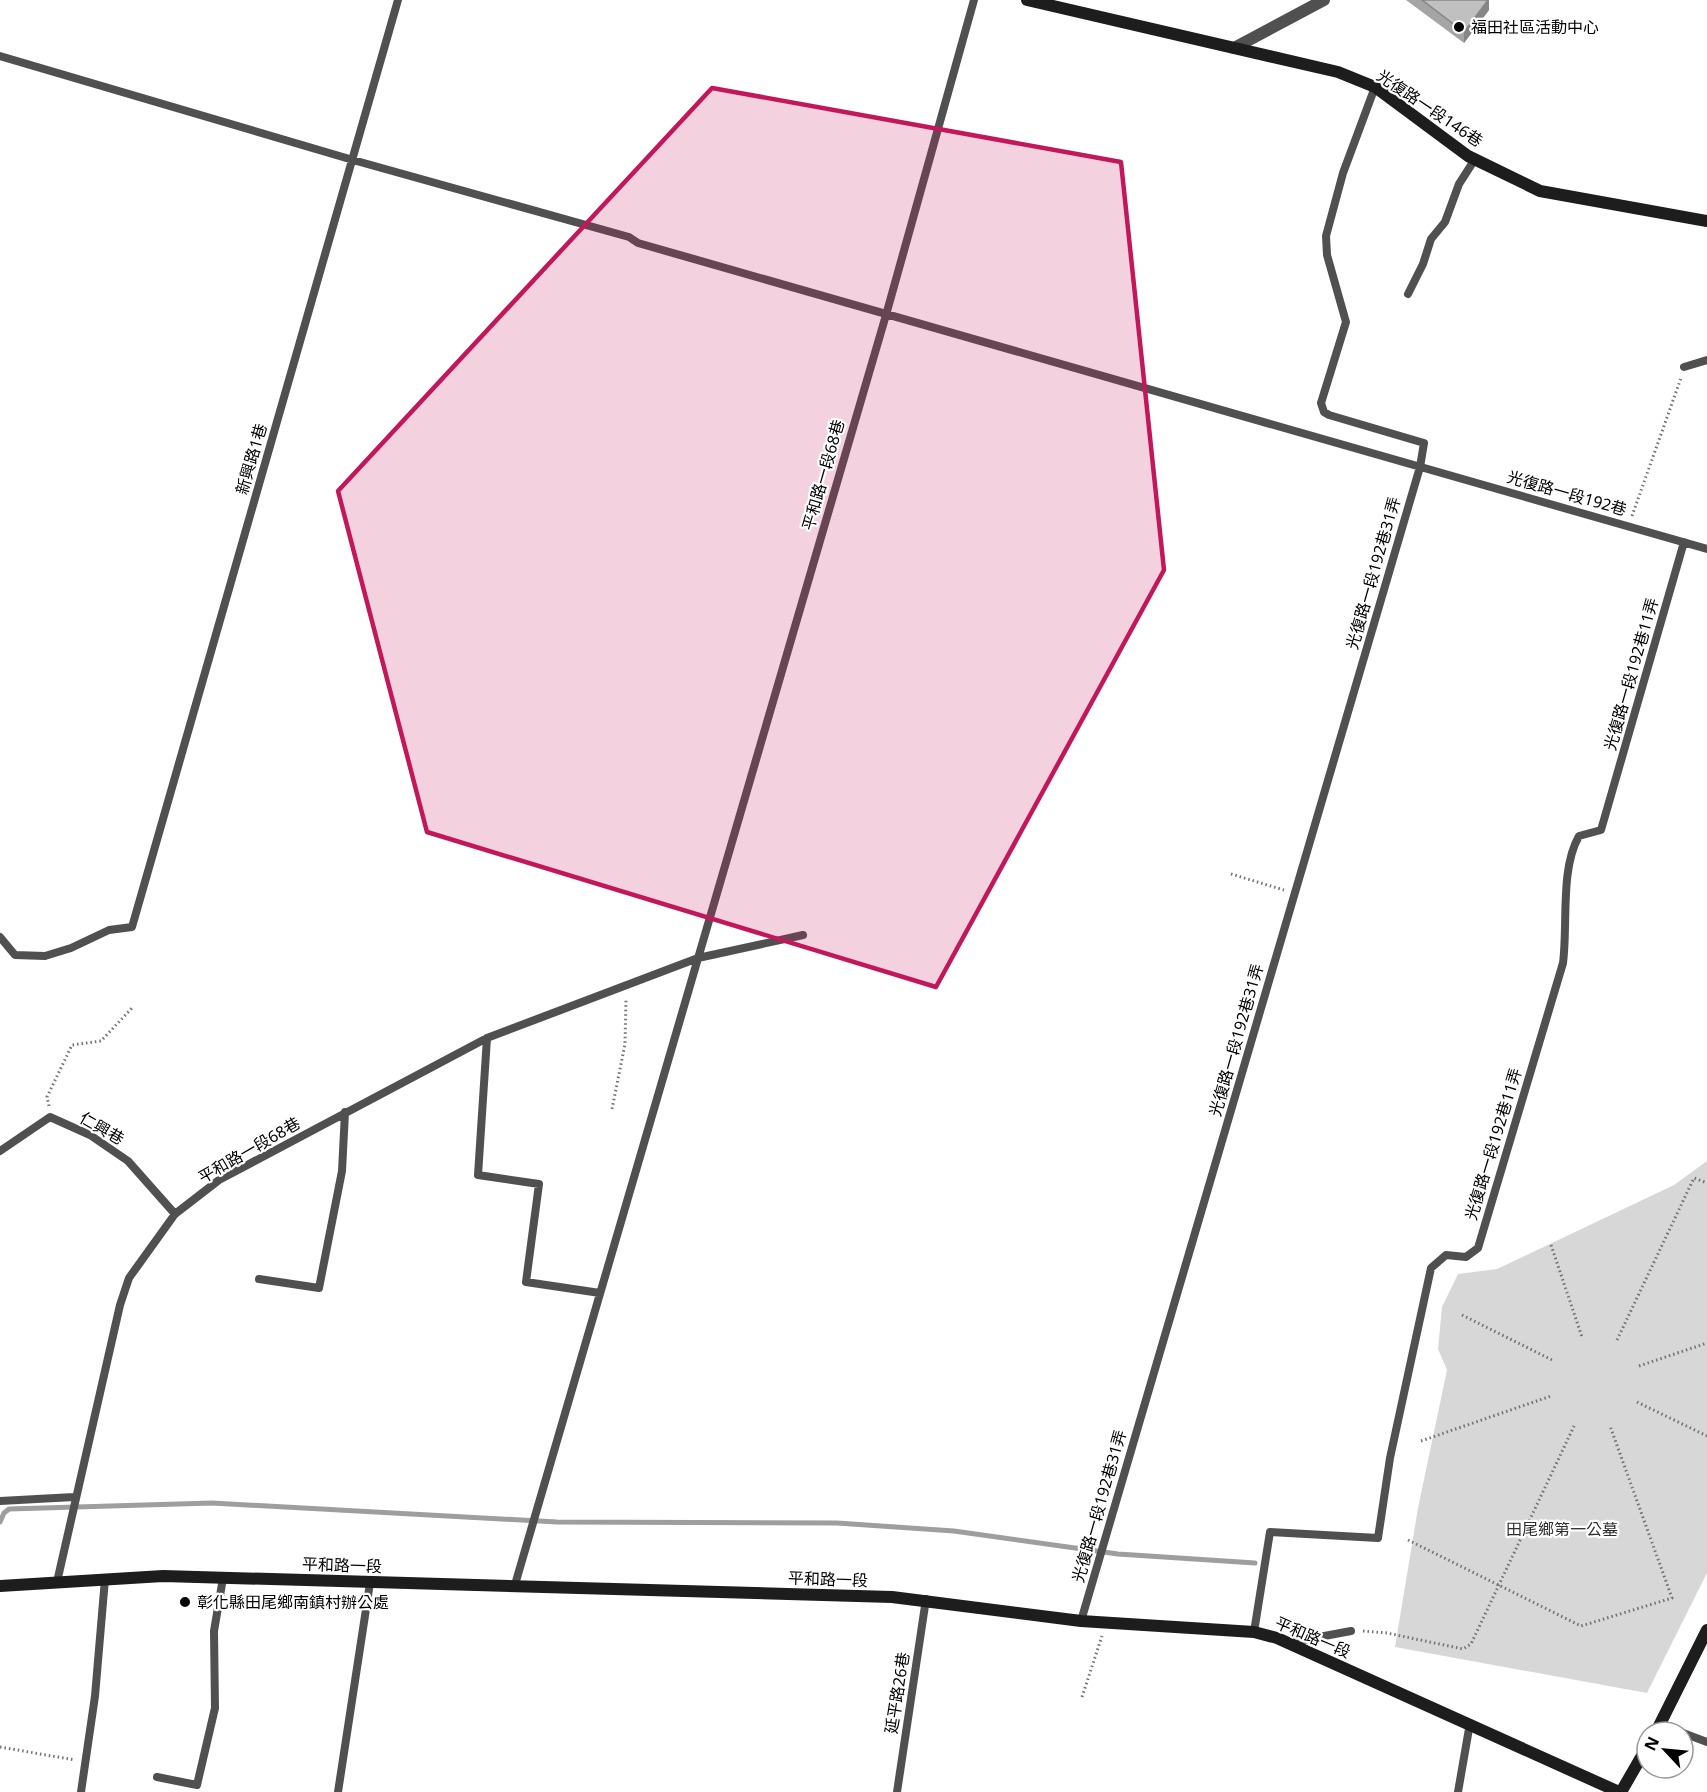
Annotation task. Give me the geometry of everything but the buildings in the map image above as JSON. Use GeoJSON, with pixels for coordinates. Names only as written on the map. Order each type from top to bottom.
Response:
{"type":"FeatureCollection","features":[{"type":"Feature","properties":{"kind":"street","name":"光復路一段146巷"},"geometry":{"type":"LineString","coordinates":[[1027,0],[1338,72],[1375,87],[1475,159],[1540,191],[1707,221]]}},
{"type":"Feature","properties":{"kind":"street"},"geometry":{"type":"LineString","coordinates":[[1234,48],[1324,0]]}},
{"type":"Feature","properties":{"kind":"street","name":"平和路一段"},"geometry":{"type":"LineString","coordinates":[[0,1586],[163,1576],[926,1599],[1081,1621],[1254,1632],[1287,1642],[1620,1792]]}},
{"type":"Feature","properties":{"kind":"street"},"geometry":{"type":"LineString","coordinates":[[1662,1720],[1707,1630]]}},
{"type":"Feature","properties":{"kind":"street"},"geometry":{"type":"LineString","coordinates":[[1620,1792],[1635,1767]]}},
{"type":"Feature","properties":{"kind":"lane","name":"新興路1巷"},"geometry":{"type":"LineString","coordinates":[[0,937],[15,955],[45,956],[71,948],[109,930],[132,927],[398,0]]}},
{"type":"Feature","properties":{"kind":"lane","name":"平和路一段68巷"},"geometry":{"type":"LineString","coordinates":[[514,1588],[886,315],[974,0]]}},
{"type":"Feature","properties":{"kind":"lane","name":"光復路一段192巷"},"geometry":{"type":"LineString","coordinates":[[0,56],[352,160],[629,237],[638,243],[886,315],[1707,549]]}},
{"type":"Feature","properties":{"kind":"lane","name":"光復路一段192巷31弄"},"geometry":{"type":"LineString","coordinates":[[1081,1621],[1419,467],[1424,443],[1329,415],[1324,412],[1321,403],[1346,322],[1327,255],[1326,236],[1343,173],[1375,87]]}},
{"type":"Feature","properties":{"kind":"lane"},"geometry":{"type":"LineString","coordinates":[[1408,294],[1423,264],[1431,239],[1445,222],[1459,184],[1475,159]]}},
{"type":"Feature","properties":{"kind":"lane"},"geometry":{"type":"LineString","coordinates":[[1684,367],[1707,360]]}},
{"type":"Feature","properties":{"kind":"lane","name":"光復路一段192巷11弄"},"geometry":{"type":"LineString","coordinates":[[1254,1632],[1270,1532],[1378,1538],[1393,1446],[1431,1268],[1446,1255],[1466,1257],[1478,1248],[1563,963],[1567,937],[1567,876],[1573,846],[1579,836],[1601,830],[1684,542]]}},
{"type":"Feature","properties":{"kind":"lane"},"geometry":{"type":"LineString","coordinates":[[698,958],[803,935]]}},
{"type":"Feature","properties":{"kind":"lane","name":"平和路一段68巷"},"geometry":{"type":"LineString","coordinates":[[57,1582],[74,1497],[120,1305],[129,1278],[175,1214],[219,1180],[487,1038],[698,958]]}},
{"type":"Feature","properties":{"kind":"lane"},"geometry":{"type":"LineString","coordinates":[[487,1038],[478,1174],[539,1184],[526,1282],[600,1293]]}},
{"type":"Feature","properties":{"kind":"lane"},"geometry":{"type":"LineString","coordinates":[[259,1279],[319,1288],[342,1171],[345,1112]]}},
{"type":"Feature","properties":{"kind":"lane"},"geometry":{"type":"LineString","coordinates":[[0,1151],[50,1117]]}},
{"type":"Feature","properties":{"kind":"lane","name":"仁興巷"},"geometry":{"type":"LineString","coordinates":[[50,1117],[90,1135],[129,1161],[175,1214]]}},
{"type":"Feature","properties":{"kind":"lane"},"geometry":{"type":"LineString","coordinates":[[0,1501],[74,1497]]}},
{"type":"Feature","properties":{"kind":"lane"},"geometry":{"type":"LineString","coordinates":[[157,1777],[197,1785],[215,1708],[213,1631],[224,1578]]}},
{"type":"Feature","properties":{"kind":"lane"},"geometry":{"type":"LineString","coordinates":[[81,1792],[95,1696],[105,1579]]}},
{"type":"Feature","properties":{"kind":"lane"},"geometry":{"type":"LineString","coordinates":[[338,1792],[370,1583]]}},
{"type":"Feature","properties":{"kind":"lane","name":"延平路26巷"},"geometry":{"type":"LineString","coordinates":[[897,1792],[926,1599]]}},
{"type":"Feature","properties":{"kind":"lane"},"geometry":{"type":"LineString","coordinates":[[1287,1642],[1351,1631]]}},
{"type":"Feature","properties":{"kind":"lane"},"geometry":{"type":"LineString","coordinates":[[1458,1792],[1470,1723]]}},
{"type":"Feature","properties":{"kind":"path"},"geometry":{"type":"LineString","coordinates":[[1629,526],[1684,367]]}},
{"type":"Feature","properties":{"kind":"path"},"geometry":{"type":"LineString","coordinates":[[1231,873],[1294,893]]}},
{"type":"Feature","properties":{"kind":"path"},"geometry":{"type":"LineString","coordinates":[[612,1110],[625,1044],[627,986]]}},
{"type":"Feature","properties":{"kind":"path"},"geometry":{"type":"LineString","coordinates":[[50,1117],[47,1097],[72,1045],[101,1041],[132,1008]]}},
{"type":"Feature","properties":{"kind":"path"},"geometry":{"type":"LineString","coordinates":[[1617,1340],[1694,1178],[1707,1183]]}},
{"type":"Feature","properties":{"kind":"path"},"geometry":{"type":"LineString","coordinates":[[1551,1245],[1582,1337]]}},
{"type":"Feature","properties":{"kind":"path"},"geometry":{"type":"LineString","coordinates":[[1462,1315],[1554,1361]]}},
{"type":"Feature","properties":{"kind":"path"},"geometry":{"type":"LineString","coordinates":[[1639,1366],[1707,1343]]}},
{"type":"Feature","properties":{"kind":"path"},"geometry":{"type":"LineString","coordinates":[[1420,1441],[1551,1396]]}},
{"type":"Feature","properties":{"kind":"path"},"geometry":{"type":"LineString","coordinates":[[1637,1402],[1707,1436]]}},
{"type":"Feature","properties":{"kind":"path"},"geometry":{"type":"LineString","coordinates":[[1351,1631],[1387,1633],[1463,1649],[1471,1644],[1575,1424]]}},
{"type":"Feature","properties":{"kind":"path"},"geometry":{"type":"LineString","coordinates":[[1408,1540],[1581,1626],[1672,1598],[1611,1426]]}},
{"type":"Feature","properties":{"kind":"path"},"geometry":{"type":"LineString","coordinates":[[1082,1697],[1106,1623]]}},
{"type":"Feature","properties":{"kind":"path"},"geometry":{"type":"LineString","coordinates":[[0,1747],[85,1761]]}},
{"type":"Feature","properties":{"kind":"highlighted area"},"geometry":{"type":"Polygon","coordinates":[[[712,88],[1121,162],[1164,570],[936,987],[427,832],[338,491],[712,88]]]}},
{"type":"Feature","properties":{"kind":"green space","name":"田尾鄉第一公墓"},"geometry":{"type":"Polygon","coordinates":[[[1707,1161],[1707,1573],[1647,1693],[1395,1647],[1418,1508],[1447,1370],[1438,1349],[1442,1307],[1458,1274],[1497,1269],[1674,1185],[1707,1161]]]}},
{"type":"Feature","properties":{"kind":"waterway"},"geometry":{"type":"LineString","coordinates":[[0,1522],[4,1513],[9,1509],[212,1503],[557,1522],[837,1523],[954,1531],[1118,1554],[1255,1563]]}},
{"type":"Feature","properties":{"kind":"place","name":"福田社區活動中心"},"geometry":{"type":"Point","coordinates":[1459,27]}},
{"type":"Feature","properties":{"kind":"place","name":"彰化縣田尾鄉南鎮村辦公處"},"geometry":{"type":"Point","coordinates":[185,1602]}}]}
